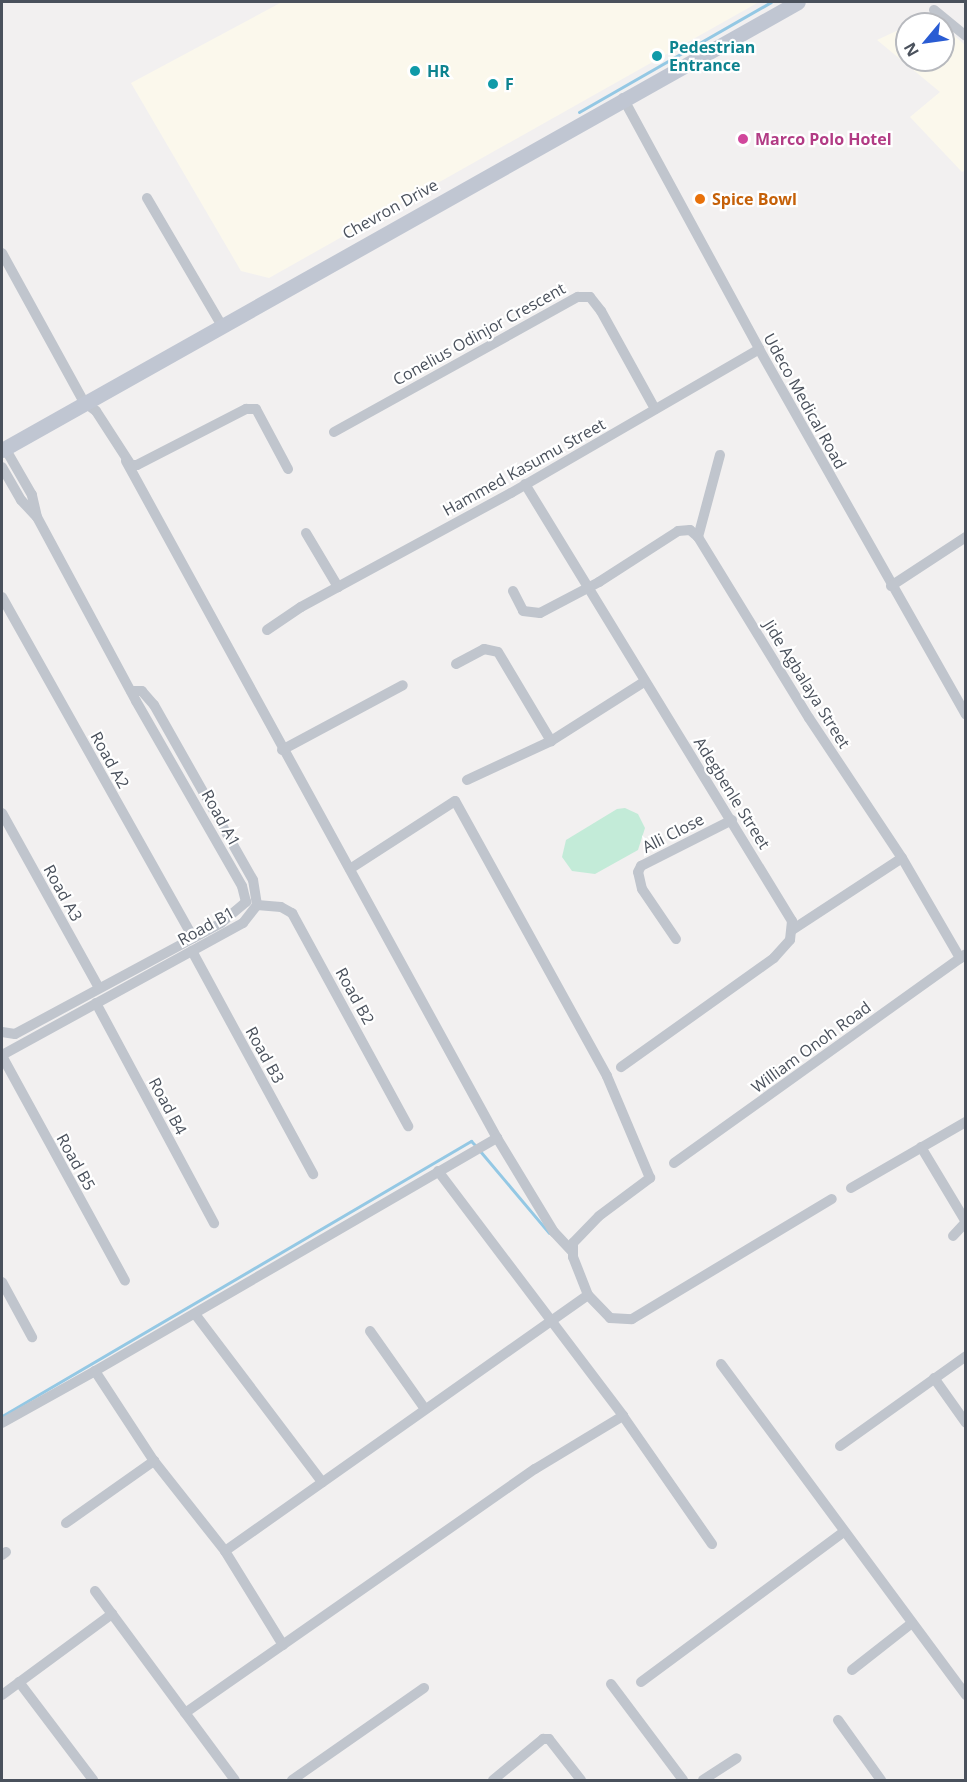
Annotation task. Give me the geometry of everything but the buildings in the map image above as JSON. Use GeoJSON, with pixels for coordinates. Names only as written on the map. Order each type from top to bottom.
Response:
{"type":"FeatureCollection","features":[{"type":"Feature","properties":{"kind":"main road","name":"Chevron Drive"},"geometry":{"type":"LineString","coordinates":[[3,449],[221,324],[798,2]]}},
{"type":"Feature","properties":{"kind":"street"},"geometry":{"type":"LineString","coordinates":[[934,10],[966,36]]}},
{"type":"Feature","properties":{"kind":"street","name":"Udeco Medical Road"},"geometry":{"type":"LineString","coordinates":[[623,98],[759,349],[966,715]]}},
{"type":"Feature","properties":{"kind":"street"},"geometry":{"type":"LineString","coordinates":[[147,198],[221,324]]}},
{"type":"Feature","properties":{"kind":"street"},"geometry":{"type":"LineString","coordinates":[[2,253],[84,402],[96,411],[126,461],[282,750],[350,869],[497,1138],[554,1233],[572,1250],[588,1295],[610,1318],[632,1319],[832,1199]]}},
{"type":"Feature","properties":{"kind":"street","name":"Conelius Odinjor Crescent"},"geometry":{"type":"LineString","coordinates":[[334,432],[578,297],[590,297],[601,311],[655,409]]}},
{"type":"Feature","properties":{"kind":"street","name":"Hammed Kasumu Street"},"geometry":{"type":"LineString","coordinates":[[267,630],[301,607],[525,484],[759,349]]}},
{"type":"Feature","properties":{"kind":"street"},"geometry":{"type":"LineString","coordinates":[[126,461],[138,465],[246,409],[256,409],[288,469]]}},
{"type":"Feature","properties":{"kind":"street"},"geometry":{"type":"LineString","coordinates":[[3,449],[32,495],[37,517]]}},
{"type":"Feature","properties":{"kind":"street"},"geometry":{"type":"LineString","coordinates":[[513,591],[523,611],[533,614],[586,588],[678,531],[690,530],[698,537],[720,455]]}},
{"type":"Feature","properties":{"kind":"street"},"geometry":{"type":"LineString","coordinates":[[2,467],[21,500],[37,517]]}},
{"type":"Feature","properties":{"kind":"street","name":"Adegbenle Street"},"geometry":{"type":"LineString","coordinates":[[525,484],[586,588],[788,911],[792,930]]}},
{"type":"Feature","properties":{"kind":"street","name":"Road A1"},"geometry":{"type":"LineString","coordinates":[[2,1032],[15,1034],[193,938],[243,908],[245,893],[131,691],[37,517]]}},
{"type":"Feature","properties":{"kind":"street"},"geometry":{"type":"LineString","coordinates":[[306,533],[338,586]]}},
{"type":"Feature","properties":{"kind":"street","name":"Jide Agbalaya Street"},"geometry":{"type":"LineString","coordinates":[[698,537],[809,718],[902,858],[963,956]]}},
{"type":"Feature","properties":{"kind":"street"},"geometry":{"type":"LineString","coordinates":[[891,586],[966,537]]}},
{"type":"Feature","properties":{"kind":"street","name":"Road A2"},"geometry":{"type":"LineString","coordinates":[[2,597],[193,938]]}},
{"type":"Feature","properties":{"kind":"street"},"geometry":{"type":"LineString","coordinates":[[456,664],[484,649],[498,652],[551,741]]}},
{"type":"Feature","properties":{"kind":"street"},"geometry":{"type":"LineString","coordinates":[[467,780],[551,741],[644,682]]}},
{"type":"Feature","properties":{"kind":"street"},"geometry":{"type":"LineString","coordinates":[[282,750],[403,685]]}},
{"type":"Feature","properties":{"kind":"street","name":"Road B1"},"geometry":{"type":"LineString","coordinates":[[2,1056],[250,919],[257,905],[253,880],[154,705],[142,691],[131,691]]}},
{"type":"Feature","properties":{"kind":"street"},"geometry":{"type":"LineString","coordinates":[[350,869],[455,801],[607,1076],[650,1178],[599,1216],[573,1243],[572,1250]]}},
{"type":"Feature","properties":{"kind":"street","name":"Road A3"},"geometry":{"type":"LineString","coordinates":[[2,813],[99,988]]}},
{"type":"Feature","properties":{"kind":"street","name":"Alli Close"},"geometry":{"type":"LineString","coordinates":[[676,939],[642,888],[638,872],[641,866],[732,820]]}},
{"type":"Feature","properties":{"kind":"street"},"geometry":{"type":"LineString","coordinates":[[621,1066],[774,958],[790,940],[792,930],[902,858]]}},
{"type":"Feature","properties":{"kind":"street","name":"Road B2"},"geometry":{"type":"LineString","coordinates":[[257,905],[292,913],[408,1126]]}},
{"type":"Feature","properties":{"kind":"street","name":"Road B3"},"geometry":{"type":"LineString","coordinates":[[192,951],[313,1174]]}},
{"type":"Feature","properties":{"kind":"street","name":"William Onoh Road"},"geometry":{"type":"LineString","coordinates":[[674,1163],[963,956]]}},
{"type":"Feature","properties":{"kind":"street","name":"Road B4"},"geometry":{"type":"LineString","coordinates":[[96,1003],[214,1223]]}},
{"type":"Feature","properties":{"kind":"street","name":"Road B5"},"geometry":{"type":"LineString","coordinates":[[2,1056],[124,1281]]}},
{"type":"Feature","properties":{"kind":"street"},"geometry":{"type":"LineString","coordinates":[[851,1188],[966,1122]]}},
{"type":"Feature","properties":{"kind":"street"},"geometry":{"type":"LineString","coordinates":[[2,1423],[195,1314],[497,1138]]}},
{"type":"Feature","properties":{"kind":"street"},"geometry":{"type":"LineString","coordinates":[[921,1147],[966,1222],[953,1236]]}},
{"type":"Feature","properties":{"kind":"street"},"geometry":{"type":"LineString","coordinates":[[438,1171],[548,1320],[623,1416],[712,1544]]}},
{"type":"Feature","properties":{"kind":"street"},"geometry":{"type":"LineString","coordinates":[[2,1282],[32,1337]]}},
{"type":"Feature","properties":{"kind":"street"},"geometry":{"type":"LineString","coordinates":[[225,1551],[548,1320],[588,1295]]}},
{"type":"Feature","properties":{"kind":"street"},"geometry":{"type":"LineString","coordinates":[[195,1314],[322,1482]]}},
{"type":"Feature","properties":{"kind":"street"},"geometry":{"type":"LineString","coordinates":[[370,1331],[426,1409]]}},
{"type":"Feature","properties":{"kind":"street"},"geometry":{"type":"LineString","coordinates":[[840,1446],[966,1356]]}},
{"type":"Feature","properties":{"kind":"street"},"geometry":{"type":"LineString","coordinates":[[722,1364],[966,1695]]}},
{"type":"Feature","properties":{"kind":"street"},"geometry":{"type":"LineString","coordinates":[[95,1371],[154,1461],[225,1551],[283,1645]]}},
{"type":"Feature","properties":{"kind":"street"},"geometry":{"type":"LineString","coordinates":[[934,1378],[966,1423]]}},
{"type":"Feature","properties":{"kind":"street"},"geometry":{"type":"LineString","coordinates":[[185,1713],[535,1469],[623,1416]]}},
{"type":"Feature","properties":{"kind":"street"},"geometry":{"type":"LineString","coordinates":[[66,1522],[154,1461]]}},
{"type":"Feature","properties":{"kind":"street"},"geometry":{"type":"LineString","coordinates":[[641,1683],[844,1532]]}},
{"type":"Feature","properties":{"kind":"street"},"geometry":{"type":"LineString","coordinates":[[95,1591],[235,1780]]}},
{"type":"Feature","properties":{"kind":"street"},"geometry":{"type":"LineString","coordinates":[[2,1695],[112,1614]]}},
{"type":"Feature","properties":{"kind":"street"},"geometry":{"type":"LineString","coordinates":[[852,1670],[912,1623]]}},
{"type":"Feature","properties":{"kind":"street"},"geometry":{"type":"LineString","coordinates":[[19,1682],[93,1780]]}},
{"type":"Feature","properties":{"kind":"street"},"geometry":{"type":"LineString","coordinates":[[611,1684],[683,1780]]}},
{"type":"Feature","properties":{"kind":"street"},"geometry":{"type":"LineString","coordinates":[[292,1780],[424,1688]]}},
{"type":"Feature","properties":{"kind":"street"},"geometry":{"type":"LineString","coordinates":[[838,1720],[881,1780]]}},
{"type":"Feature","properties":{"kind":"street"},"geometry":{"type":"LineString","coordinates":[[493,1780],[543,1739],[549,1739],[581,1780]]}},
{"type":"Feature","properties":{"kind":"street"},"geometry":{"type":"LineString","coordinates":[[703,1780],[737,1758]]}},
{"type":"Feature","properties":{"kind":"shaded area"},"geometry":{"type":"Polygon","coordinates":[[[282,2],[759,2],[269,278],[241,271],[131,83],[282,2]]]}},
{"type":"Feature","properties":{"kind":"shaded area"},"geometry":{"type":"Polygon","coordinates":[[[895,32],[895,55],[877,40],[895,32]]]}},
{"type":"Feature","properties":{"kind":"shaded area"},"geometry":{"type":"Polygon","coordinates":[[[955,36],[965,45],[966,170],[962,172],[910,117],[940,92],[916,72],[955,72],[955,36]]]}},
{"type":"Feature","properties":{"kind":"green space"},"geometry":{"type":"Polygon","coordinates":[[[625,808],[638,814],[645,828],[638,850],[595,874],[572,871],[562,857],[566,840],[617,809],[625,808]]]}},
{"type":"Feature","properties":{"kind":"waterway"},"geometry":{"type":"LineString","coordinates":[[579,112],[771,2]]}},
{"type":"Feature","properties":{"kind":"waterway"},"geometry":{"type":"LineString","coordinates":[[2,1416],[471,1141],[476,1146]]}},
{"type":"Feature","properties":{"kind":"waterway"},"geometry":{"type":"LineString","coordinates":[[480,1151],[549,1233]]}},
{"type":"Feature","properties":{"kind":"place","name":"Pedestrian Entrance"},"geometry":{"type":"Point","coordinates":[657,56]}},
{"type":"Feature","properties":{"kind":"place","name":"HR"},"geometry":{"type":"Point","coordinates":[415,71]}},
{"type":"Feature","properties":{"kind":"place","name":"F"},"geometry":{"type":"Point","coordinates":[493,84]}},
{"type":"Feature","properties":{"kind":"place","name":"Marco Polo Hotel"},"geometry":{"type":"Point","coordinates":[743,139]}},
{"type":"Feature","properties":{"kind":"place","name":"Spice Bowl"},"geometry":{"type":"Point","coordinates":[700,199]}}]}
